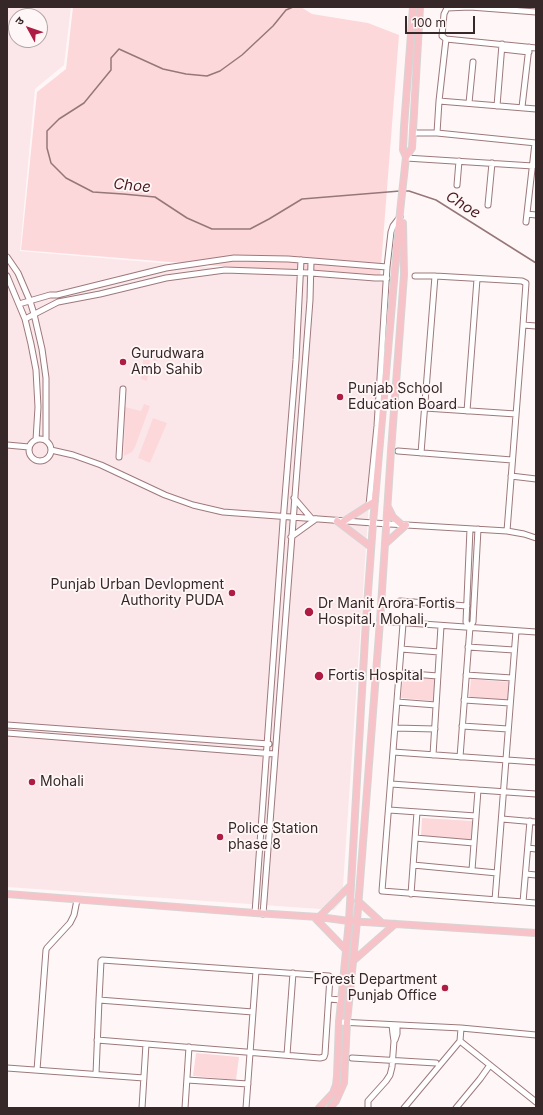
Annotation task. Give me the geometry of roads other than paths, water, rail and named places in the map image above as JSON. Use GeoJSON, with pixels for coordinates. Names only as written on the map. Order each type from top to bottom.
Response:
{"type":"FeatureCollection","features":[{"type":"Feature","properties":{"kind":"main road"},"geometry":{"type":"LineString","coordinates":[[406,157],[412,148],[420,7]]}},
{"type":"Feature","properties":{"kind":"main road"},"geometry":{"type":"LineString","coordinates":[[319,1108],[333,1093],[337,1076],[339,1022],[349,921],[373,524],[372,503],[405,173],[406,157],[403,150],[412,8]]}},
{"type":"Feature","properties":{"kind":"main road"},"geometry":{"type":"LineString","coordinates":[[330,1108],[336,1101],[344,1083],[347,1022],[357,921],[380,621],[404,274],[403,216],[400,214]]}},
{"type":"Feature","properties":{"kind":"main road"},"geometry":{"type":"LineString","coordinates":[[344,521],[372,503]]}},
{"type":"Feature","properties":{"kind":"main road"},"geometry":{"type":"LineString","coordinates":[[385,544],[404,525],[393,517],[388,506]]}},
{"type":"Feature","properties":{"kind":"main road"},"geometry":{"type":"LineString","coordinates":[[337,521],[371,547]]}},
{"type":"Feature","properties":{"kind":"main road"},"geometry":{"type":"LineString","coordinates":[[316,917],[351,884]]}},
{"type":"Feature","properties":{"kind":"main road"},"geometry":{"type":"LineString","coordinates":[[7,894],[316,917],[349,921],[536,933]]}},
{"type":"Feature","properties":{"kind":"main road"},"geometry":{"type":"LineString","coordinates":[[358,901],[382,923]]}},
{"type":"Feature","properties":{"kind":"main road"},"geometry":{"type":"LineString","coordinates":[[316,917],[346,950]]}},
{"type":"Feature","properties":{"kind":"main road"},"geometry":{"type":"LineString","coordinates":[[353,962],[395,924]]}},
{"type":"Feature","properties":{"kind":"street"},"geometry":{"type":"LineString","coordinates":[[536,12],[470,7],[447,8],[444,14],[442,36],[446,39],[502,47],[529,49],[536,48]]}},
{"type":"Feature","properties":{"kind":"street"},"geometry":{"type":"LineString","coordinates":[[437,133],[446,39]]}},
{"type":"Feature","properties":{"kind":"street"},"geometry":{"type":"LineString","coordinates":[[497,106],[502,47]]}},
{"type":"Feature","properties":{"kind":"street"},"geometry":{"type":"LineString","coordinates":[[522,107],[529,49]]}},
{"type":"Feature","properties":{"kind":"street"},"geometry":{"type":"LineString","coordinates":[[469,103],[473,62]]}},
{"type":"Feature","properties":{"kind":"street"},"geometry":{"type":"LineString","coordinates":[[439,101],[536,108]]}},
{"type":"Feature","properties":{"kind":"street"},"geometry":{"type":"LineString","coordinates":[[413,133],[437,133],[536,143],[533,166],[534,177],[526,222]]}},
{"type":"Feature","properties":{"kind":"street"},"geometry":{"type":"LineString","coordinates":[[406,157],[533,166]]}},
{"type":"Feature","properties":{"kind":"street"},"geometry":{"type":"LineString","coordinates":[[457,186],[459,161]]}},
{"type":"Feature","properties":{"kind":"street"},"geometry":{"type":"LineString","coordinates":[[488,205],[492,163]]}},
{"type":"Feature","properties":{"kind":"street"},"geometry":{"type":"LineString","coordinates":[[372,503],[387,267],[392,228],[400,214]]}},
{"type":"Feature","properties":{"kind":"street"},"geometry":{"type":"LineString","coordinates":[[527,214],[536,215]]}},
{"type":"Feature","properties":{"kind":"street"},"geometry":{"type":"LineString","coordinates":[[7,257],[18,273],[30,301],[42,349],[46,378],[46,440],[50,445],[51,450],[49,456],[46,458],[40,460],[34,459],[30,453],[31,443],[36,440],[46,440]]}},
{"type":"Feature","properties":{"kind":"street"},"geometry":{"type":"LineString","coordinates":[[19,304],[50,295],[166,268],[216,260],[239,258],[302,260],[387,267]]}},
{"type":"Feature","properties":{"kind":"street"},"geometry":{"type":"LineString","coordinates":[[254,913],[296,360],[302,260]]}},
{"type":"Feature","properties":{"kind":"street"},"geometry":{"type":"LineString","coordinates":[[263,914],[304,360],[310,300],[311,261]]}},
{"type":"Feature","properties":{"kind":"street"},"geometry":{"type":"LineString","coordinates":[[25,319],[58,302],[100,294],[166,278],[231,270],[301,272],[387,278]]}},
{"type":"Feature","properties":{"kind":"street"},"geometry":{"type":"LineString","coordinates":[[7,276],[25,319],[36,370],[38,407],[36,440]]}},
{"type":"Feature","properties":{"kind":"street"},"geometry":{"type":"LineString","coordinates":[[415,276],[524,282],[526,285],[507,531]]}},
{"type":"Feature","properties":{"kind":"street"},"geometry":{"type":"LineString","coordinates":[[421,453],[435,276]]}},
{"type":"Feature","properties":{"kind":"street"},"geometry":{"type":"LineString","coordinates":[[467,411],[477,279]]}},
{"type":"Feature","properties":{"kind":"street"},"geometry":{"type":"LineString","coordinates":[[300,299],[310,300]]}},
{"type":"Feature","properties":{"kind":"street"},"geometry":{"type":"LineString","coordinates":[[523,325],[536,326]]}},
{"type":"Feature","properties":{"kind":"street"},"geometry":{"type":"LineString","coordinates":[[296,360],[304,360]]}},
{"type":"Feature","properties":{"kind":"street"},"geometry":{"type":"LineString","coordinates":[[119,457],[123,389]]}},
{"type":"Feature","properties":{"kind":"street"},"geometry":{"type":"LineString","coordinates":[[425,408],[516,414]]}},
{"type":"Feature","properties":{"kind":"street"},"geometry":{"type":"LineString","coordinates":[[291,422],[300,423]]}},
{"type":"Feature","properties":{"kind":"street"},"geometry":{"type":"LineString","coordinates":[[7,445],[30,447]]}},
{"type":"Feature","properties":{"kind":"street"},"geometry":{"type":"LineString","coordinates":[[51,450],[73,455],[101,465],[165,495],[193,505],[223,512],[373,524],[507,531],[536,538]]}},
{"type":"Feature","properties":{"kind":"street"},"geometry":{"type":"LineString","coordinates":[[398,451],[512,460]]}},
{"type":"Feature","properties":{"kind":"street"},"geometry":{"type":"LineString","coordinates":[[511,476],[536,480]]}},
{"type":"Feature","properties":{"kind":"street"},"geometry":{"type":"LineString","coordinates":[[294,498],[314,519]]}},
{"type":"Feature","properties":{"kind":"street"},"geometry":{"type":"LineString","coordinates":[[291,537],[314,519]]}},
{"type":"Feature","properties":{"kind":"street"},"geometry":{"type":"LineString","coordinates":[[470,529],[466,622],[470,627]]}},
{"type":"Feature","properties":{"kind":"street"},"geometry":{"type":"LineString","coordinates":[[460,757],[468,647],[470,627],[473,622],[478,529]]}},
{"type":"Feature","properties":{"kind":"street"},"geometry":{"type":"LineString","coordinates":[[400,601],[467,606]]}},
{"type":"Feature","properties":{"kind":"street"},"geometry":{"type":"LineString","coordinates":[[380,621],[403,624],[536,632]]}},
{"type":"Feature","properties":{"kind":"street"},"geometry":{"type":"LineString","coordinates":[[403,624],[382,891],[536,903]]}},
{"type":"Feature","properties":{"kind":"street"},"geometry":{"type":"LineString","coordinates":[[433,755],[441,626]]}},
{"type":"Feature","properties":{"kind":"street"},"geometry":{"type":"LineString","coordinates":[[495,900],[516,631]]}},
{"type":"Feature","properties":{"kind":"street"},"geometry":{"type":"LineString","coordinates":[[468,647],[514,650]]}},
{"type":"Feature","properties":{"kind":"street"},"geometry":{"type":"LineString","coordinates":[[401,649],[439,652]]}},
{"type":"Feature","properties":{"kind":"street"},"geometry":{"type":"LineString","coordinates":[[399,673],[438,676]]}},
{"type":"Feature","properties":{"kind":"street"},"geometry":{"type":"LineString","coordinates":[[466,675],[512,678]]}},
{"type":"Feature","properties":{"kind":"street"},"geometry":{"type":"LineString","coordinates":[[464,700],[510,703]]}},
{"type":"Feature","properties":{"kind":"street"},"geometry":{"type":"LineString","coordinates":[[397,702],[436,705]]}},
{"type":"Feature","properties":{"kind":"street"},"geometry":{"type":"LineString","coordinates":[[275,754],[8,733],[8,725],[276,745]]}},
{"type":"Feature","properties":{"kind":"street"},"geometry":{"type":"LineString","coordinates":[[462,726],[508,729]]}},
{"type":"Feature","properties":{"kind":"street"},"geometry":{"type":"LineString","coordinates":[[395,728],[435,729]]}},
{"type":"Feature","properties":{"kind":"street"},"geometry":{"type":"LineString","coordinates":[[72,730],[72,738]]}},
{"type":"Feature","properties":{"kind":"street"},"geometry":{"type":"LineString","coordinates":[[203,748],[204,740]]}},
{"type":"Feature","properties":{"kind":"street"},"geometry":{"type":"LineString","coordinates":[[393,752],[536,762]]}},
{"type":"Feature","properties":{"kind":"street"},"geometry":{"type":"LineString","coordinates":[[391,784],[536,794]]}},
{"type":"Feature","properties":{"kind":"street"},"geometry":{"type":"LineString","coordinates":[[472,870],[478,790]]}},
{"type":"Feature","properties":{"kind":"street"},"geometry":{"type":"LineString","coordinates":[[389,810],[476,816]]}},
{"type":"Feature","properties":{"kind":"street"},"geometry":{"type":"LineString","coordinates":[[411,894],[417,812]]}},
{"type":"Feature","properties":{"kind":"street"},"geometry":{"type":"LineString","coordinates":[[502,819],[533,821],[528,848],[523,902]]}},
{"type":"Feature","properties":{"kind":"street"},"geometry":{"type":"LineString","coordinates":[[415,838],[474,843]]}},
{"type":"Feature","properties":{"kind":"street"},"geometry":{"type":"LineString","coordinates":[[528,848],[536,849]]}},
{"type":"Feature","properties":{"kind":"street"},"geometry":{"type":"LineString","coordinates":[[413,865],[497,873]]}},
{"type":"Feature","properties":{"kind":"street"},"geometry":{"type":"LineString","coordinates":[[526,874],[536,875]]}},
{"type":"Feature","properties":{"kind":"street"},"geometry":{"type":"LineString","coordinates":[[38,1070],[46,950],[70,923],[74,915],[77,900]]}},
{"type":"Feature","properties":{"kind":"street"},"geometry":{"type":"LineString","coordinates":[[96,1074],[97,1040],[101,961],[103,960],[293,973],[330,977],[325,1054],[320,1058],[97,1040]]}},
{"type":"Feature","properties":{"kind":"street"},"geometry":{"type":"LineString","coordinates":[[246,1108],[256,971]]}},
{"type":"Feature","properties":{"kind":"street"},"geometry":{"type":"LineString","coordinates":[[286,1055],[293,973]]}},
{"type":"Feature","properties":{"kind":"street"},"geometry":{"type":"LineString","coordinates":[[329,999],[341,1000]]}},
{"type":"Feature","properties":{"kind":"street"},"geometry":{"type":"LineString","coordinates":[[99,1000],[253,1012]]}},
{"type":"Feature","properties":{"kind":"street"},"geometry":{"type":"LineString","coordinates":[[339,1022],[461,1028],[536,1034]]}},
{"type":"Feature","properties":{"kind":"street"},"geometry":{"type":"LineString","coordinates":[[368,1108],[367,1102],[390,1075],[393,1060],[393,1034],[395,1025]]}},
{"type":"Feature","properties":{"kind":"street"},"geometry":{"type":"LineString","coordinates":[[404,1108],[460,1041],[461,1028]]}},
{"type":"Feature","properties":{"kind":"street"},"geometry":{"type":"LineString","coordinates":[[460,1041],[536,1102]]}},
{"type":"Feature","properties":{"kind":"street"},"geometry":{"type":"LineString","coordinates":[[142,1108],[146,1044]]}},
{"type":"Feature","properties":{"kind":"street"},"geometry":{"type":"LineString","coordinates":[[185,1108],[189,1047]]}},
{"type":"Feature","properties":{"kind":"street"},"geometry":{"type":"LineString","coordinates":[[352,1058],[436,1063]]}},
{"type":"Feature","properties":{"kind":"street"},"geometry":{"type":"LineString","coordinates":[[456,1108],[490,1065]]}},
{"type":"Feature","properties":{"kind":"street"},"geometry":{"type":"LineString","coordinates":[[7,1068],[144,1078]]}},
{"type":"Feature","properties":{"kind":"street"},"geometry":{"type":"LineString","coordinates":[[187,1080],[248,1084]]}},
{"type":"Feature","properties":{"kind":"waterway","name":"Choe"},"geometry":{"type":"LineString","coordinates":[[293,7],[286,10],[273,26],[242,55],[220,71],[207,76],[186,74],[163,69],[119,49],[111,58],[111,70],[84,103],[59,119],[47,131],[47,148],[51,163],[66,178],[93,192],[155,197],[187,218],[212,229],[250,229],[302,199],[400,191]]}},
{"type":"Feature","properties":{"kind":"waterway","name":"Choe"},"geometry":{"type":"LineString","coordinates":[[404,191],[409,191],[436,200],[536,263]]}},
{"type":"Feature","properties":{"kind":"place","name":"Gurudwara Amb Sahib"},"geometry":{"type":"Point","coordinates":[123,362]}},
{"type":"Feature","properties":{"kind":"place","name":"Punjab School Education Board"},"geometry":{"type":"Point","coordinates":[340,397]}},
{"type":"Feature","properties":{"kind":"place","name":"Punjab Urban Devlopment Authority PUDA"},"geometry":{"type":"Point","coordinates":[232,593]}},
{"type":"Feature","properties":{"kind":"place","name":"Dr Manit Arora Fortis Hospital, Mohali,"},"geometry":{"type":"Point","coordinates":[309,612]}},
{"type":"Feature","properties":{"kind":"place","name":"Fortis Hospital"},"geometry":{"type":"Point","coordinates":[319,676]}},
{"type":"Feature","properties":{"kind":"place","name":"Mohali"},"geometry":{"type":"Point","coordinates":[32,782]}},
{"type":"Feature","properties":{"kind":"place","name":"Police Station phase 8"},"geometry":{"type":"Point","coordinates":[220,837]}},
{"type":"Feature","properties":{"kind":"place","name":"Forest Department Punjab Office"},"geometry":{"type":"Point","coordinates":[445,988]}}]}
